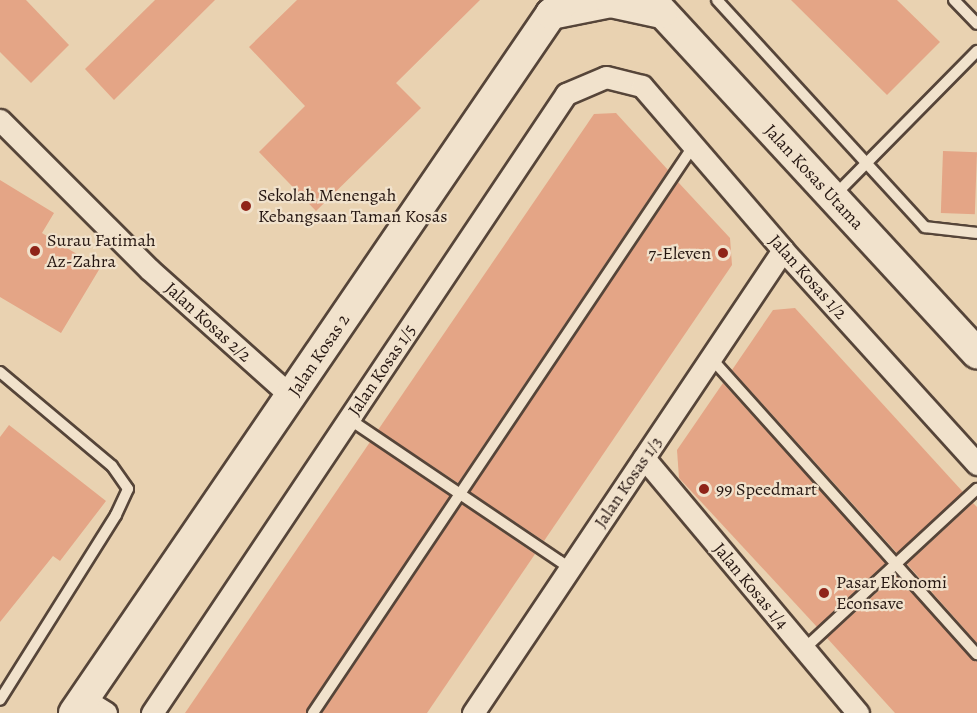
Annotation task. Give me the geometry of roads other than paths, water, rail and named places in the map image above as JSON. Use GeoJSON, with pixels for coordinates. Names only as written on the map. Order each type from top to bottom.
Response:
{"type":"FeatureCollection","features":[{"type":"Feature","properties":{"kind":"street"},"geometry":{"type":"LineString","coordinates":[[558,5],[611,2],[656,6]]}},
{"type":"Feature","properties":{"kind":"street","name":"Jalan Kosas 2"},"geometry":{"type":"LineString","coordinates":[[88,708],[291,396],[558,5]]}},
{"type":"Feature","properties":{"kind":"street","name":"Jalan Kosas Utama"},"geometry":{"type":"LineString","coordinates":[[656,6],[833,197],[972,338]]}},
{"type":"Feature","properties":{"kind":"street","name":"Jalan Kosas 1/5"},"geometry":{"type":"LineString","coordinates":[[152,713],[566,94],[606,77],[642,86]]}},
{"type":"Feature","properties":{"kind":"street","name":"Jalan Kosas 1/2"},"geometry":{"type":"LineString","coordinates":[[642,86],[695,143],[783,250],[977,464]]}},
{"type":"Feature","properties":{"kind":"street","name":"Jalan Kosas 2/2"},"geometry":{"type":"LineString","coordinates":[[0,120],[149,270],[291,396]]}},
{"type":"Feature","properties":{"kind":"street","name":"Jalan Kosas 1/3"},"geometry":{"type":"LineString","coordinates":[[473,713],[783,250]]}},
{"type":"Feature","properties":{"kind":"street","name":"Jalan Kosas 1/4"},"geometry":{"type":"LineString","coordinates":[[644,458],[858,713]]}},
{"type":"Feature","properties":{"kind":"lane"},"geometry":{"type":"LineString","coordinates":[[717,0],[925,228],[977,233]]}},
{"type":"Feature","properties":{"kind":"lane"},"geometry":{"type":"LineString","coordinates":[[954,0],[977,24]]}},
{"type":"Feature","properties":{"kind":"lane"},"geometry":{"type":"LineString","coordinates":[[833,197],[977,51]]}},
{"type":"Feature","properties":{"kind":"lane"},"geometry":{"type":"LineString","coordinates":[[313,713],[695,143]]}},
{"type":"Feature","properties":{"kind":"lane"},"geometry":{"type":"LineString","coordinates":[[711,358],[977,654]]}},
{"type":"Feature","properties":{"kind":"lane"},"geometry":{"type":"LineString","coordinates":[[0,372],[112,466],[128,489],[116,515],[0,700]]}},
{"type":"Feature","properties":{"kind":"lane"},"geometry":{"type":"LineString","coordinates":[[349,419],[570,568]]}},
{"type":"Feature","properties":{"kind":"lane"},"geometry":{"type":"LineString","coordinates":[[804,649],[977,489]]}},
{"type":"Feature","properties":{"kind":"place","name":"Sekolah Menengah Kebangsaan Taman Kosas"},"geometry":{"type":"Point","coordinates":[246,206]}},
{"type":"Feature","properties":{"kind":"place","name":"Surau Fatimah Az-Zahra"},"geometry":{"type":"Point","coordinates":[35,251]}},
{"type":"Feature","properties":{"kind":"place","name":"7-Eleven"},"geometry":{"type":"Point","coordinates":[723,253]}},
{"type":"Feature","properties":{"kind":"place","name":"99 Speedmart"},"geometry":{"type":"Point","coordinates":[704,489]}},
{"type":"Feature","properties":{"kind":"place","name":"Pasar Ekonomi Econsave"},"geometry":{"type":"Point","coordinates":[824,593]}}]}
